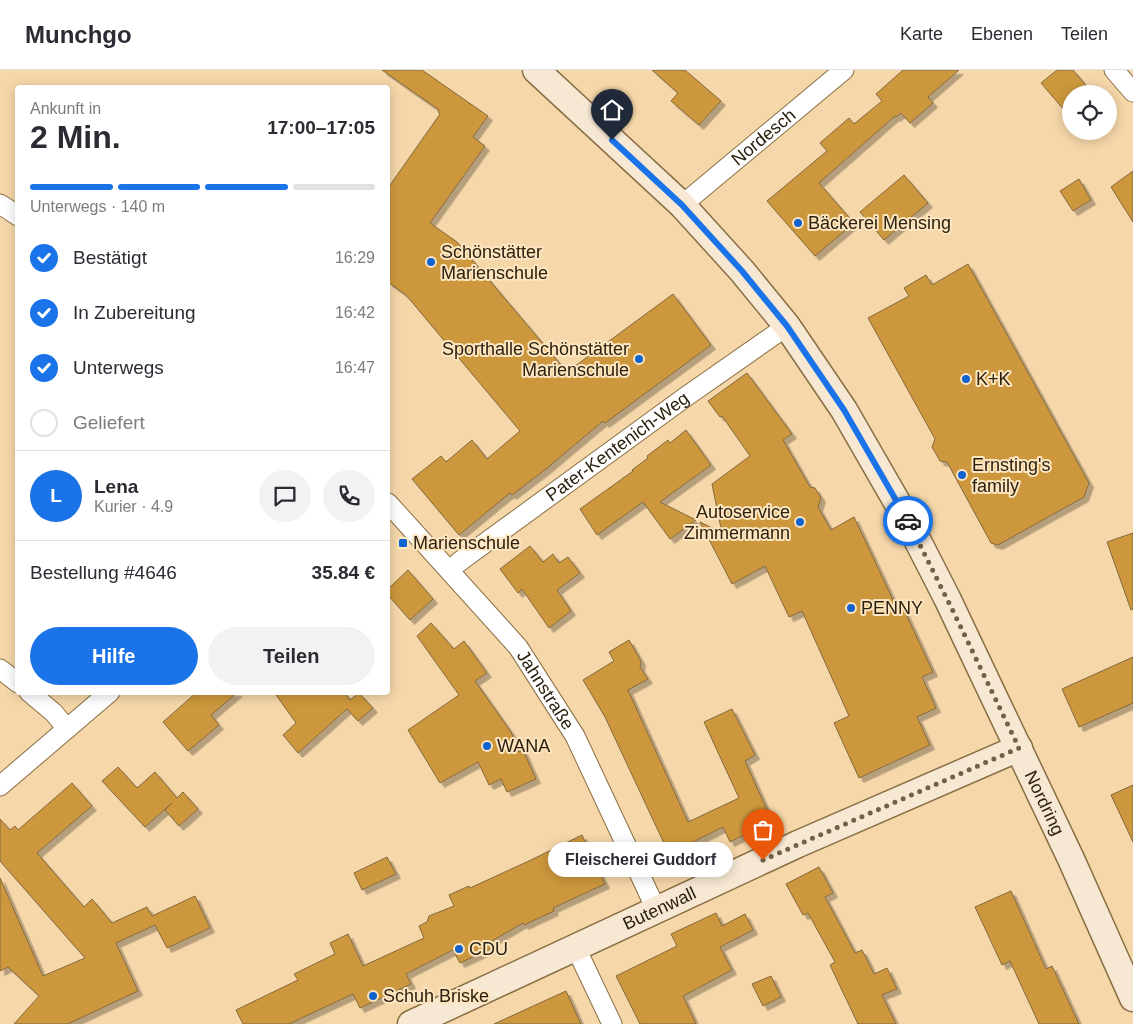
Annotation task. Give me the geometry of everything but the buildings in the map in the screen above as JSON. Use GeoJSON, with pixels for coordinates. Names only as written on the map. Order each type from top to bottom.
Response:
{"type":"FeatureCollection","features":[{"type":"Feature","properties":{"kind":"main road","name":"Nordring"},"geometry":{"type":"LineString","coordinates":[[536,70],[682,205],[742,271],[787,326],[844,410],[905,516],[955,615],[1071,858],[1133,998]]}},
{"type":"Feature","properties":{"kind":"main road","name":"Butenwall"},"geometry":{"type":"LineString","coordinates":[[411,1024],[575,946],[798,844],[1019,748]]}},
{"type":"Feature","properties":{"kind":"street","name":"Nordesch"},"geometry":{"type":"LineString","coordinates":[[682,205],[844,70]]}},
{"type":"Feature","properties":{"kind":"street"},"geometry":{"type":"LineString","coordinates":[[1114,70],[1133,92]]}},
{"type":"Feature","properties":{"kind":"street"},"geometry":{"type":"LineString","coordinates":[[0,204],[15,214]]}},
{"type":"Feature","properties":{"kind":"street","name":"Pater-Kentenich-Weg"},"geometry":{"type":"LineString","coordinates":[[450,570],[676,404],[787,326]]}},
{"type":"Feature","properties":{"kind":"street","name":"Jahnstraße"},"geometry":{"type":"LineString","coordinates":[[390,505],[518,647],[574,736],[656,909]]}},
{"type":"Feature","properties":{"kind":"street"},"geometry":{"type":"LineString","coordinates":[[0,669],[15,681]]}},
{"type":"Feature","properties":{"kind":"street"},"geometry":{"type":"LineString","coordinates":[[33,695],[54,713],[67,729]]}},
{"type":"Feature","properties":{"kind":"street"},"geometry":{"type":"LineString","coordinates":[[0,786],[107,695]]}},
{"type":"Feature","properties":{"kind":"street"},"geometry":{"type":"LineString","coordinates":[[575,946],[612,1024]]}},
{"type":"Feature","properties":{"kind":"way so far"},"geometry":{"type":"LineString","coordinates":[[763,860],[1019,748],[908,521]]}},
{"type":"Feature","properties":{"kind":"place","name":"Bäckerei Mensing"},"geometry":{"type":"Point","coordinates":[798,223]}},
{"type":"Feature","properties":{"kind":"place","name":"Schönstätter Marienschule"},"geometry":{"type":"Point","coordinates":[431,262]}},
{"type":"Feature","properties":{"kind":"place","name":"Sporthalle Schönstätter Marienschule"},"geometry":{"type":"Point","coordinates":[639,359]}},
{"type":"Feature","properties":{"kind":"place","name":"K+K"},"geometry":{"type":"Point","coordinates":[966,379]}},
{"type":"Feature","properties":{"kind":"place","name":"Ernsting's family"},"geometry":{"type":"Point","coordinates":[962,475]}},
{"type":"Feature","properties":{"kind":"place","name":"Autoservice Zimmermann"},"geometry":{"type":"Point","coordinates":[800,522]}},
{"type":"Feature","properties":{"kind":"place","name":"Marienschule"},"geometry":{"type":"Point","coordinates":[403,543]}},
{"type":"Feature","properties":{"kind":"place","name":"PENNY"},"geometry":{"type":"Point","coordinates":[851,608]}},
{"type":"Feature","properties":{"kind":"place","name":"WANA"},"geometry":{"type":"Point","coordinates":[487,746]}},
{"type":"Feature","properties":{"kind":"place","name":"Fleischerei Guddorf"},"geometry":{"type":"Point","coordinates":[763,860]}},
{"type":"Feature","properties":{"kind":"place","name":"CDU"},"geometry":{"type":"Point","coordinates":[459,949]}},
{"type":"Feature","properties":{"kind":"place","name":"Schuh Briske"},"geometry":{"type":"Point","coordinates":[373,996]}},
{"type":"Feature","properties":{"kind":"route"},"geometry":{"type":"LineString","coordinates":[[612,140],[682,205],[742,271],[800,342],[844,410],[908,521]]}}]}
